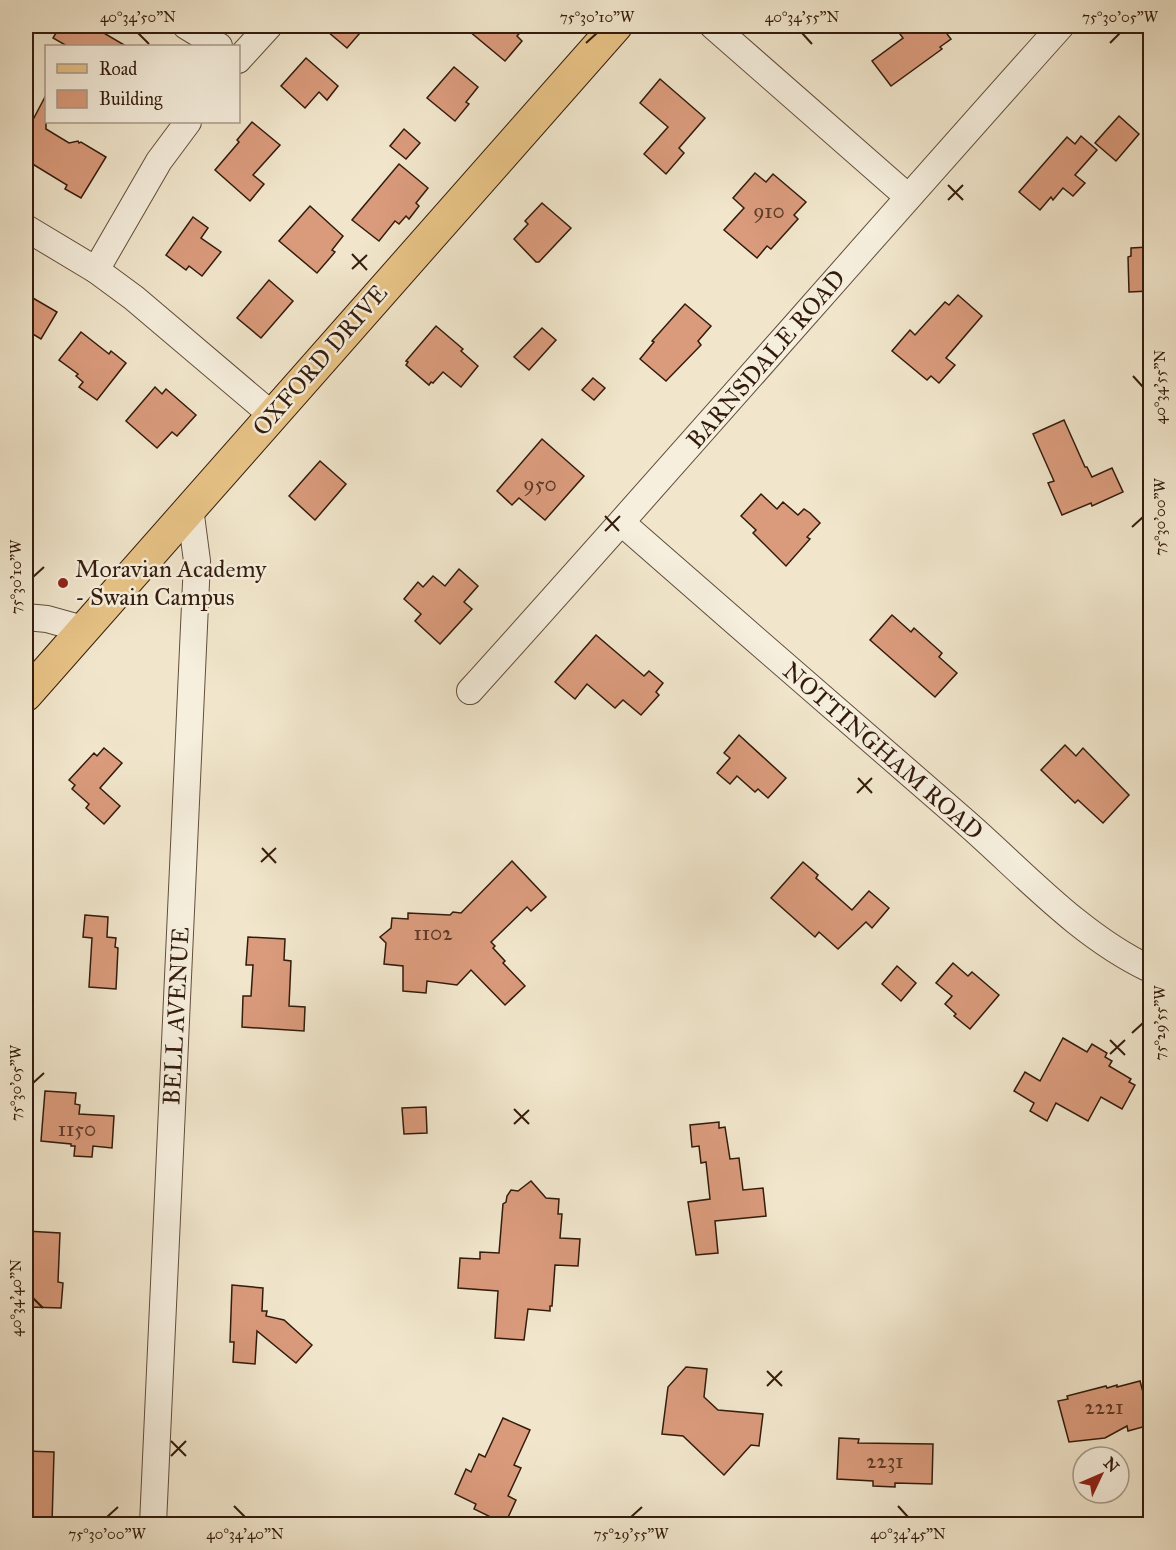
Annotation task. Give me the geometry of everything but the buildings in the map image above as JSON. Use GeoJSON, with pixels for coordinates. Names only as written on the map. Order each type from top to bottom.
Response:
{"type":"FeatureCollection","features":[{"type":"Feature","properties":{"kind":"main road","name":"OXFORD DRIVE"},"geometry":{"type":"LineString","coordinates":[[26,695],[616,26]]}},
{"type":"Feature","properties":{"kind":"street"},"geometry":{"type":"LineString","coordinates":[[186,26],[217,45]]}},
{"type":"Feature","properties":{"kind":"street"},"geometry":{"type":"LineString","coordinates":[[240,58],[269,26]]}},
{"type":"Feature","properties":{"kind":"street"},"geometry":{"type":"LineString","coordinates":[[712,26],[908,197]]}},
{"type":"Feature","properties":{"kind":"street","name":"BARNSDALE ROAD"},"geometry":{"type":"LineString","coordinates":[[470,692],[1061,26]]}},
{"type":"Feature","properties":{"kind":"street"},"geometry":{"type":"LineString","coordinates":[[96,270],[159,160],[187,123]]}},
{"type":"Feature","properties":{"kind":"street"},"geometry":{"type":"LineString","coordinates":[[26,228],[96,270],[135,298],[272,415]]}},
{"type":"Feature","properties":{"kind":"street","name":"BELL AVENUE"},"geometry":{"type":"LineString","coordinates":[[153,1524],[197,561],[190,508]]}},
{"type":"Feature","properties":{"kind":"street","name":"NOTTINGHAM ROAD"},"geometry":{"type":"LineString","coordinates":[[622,523],[978,833],[1072,918],[1106,944],[1150,969]]}},
{"type":"Feature","properties":{"kind":"street"},"geometry":{"type":"LineString","coordinates":[[26,617],[47,619],[84,629]]}},
{"type":"Feature","properties":{"kind":"place","name":"Moravian Academy - Swain Campus"},"geometry":{"type":"Point","coordinates":[63,583]}}]}
